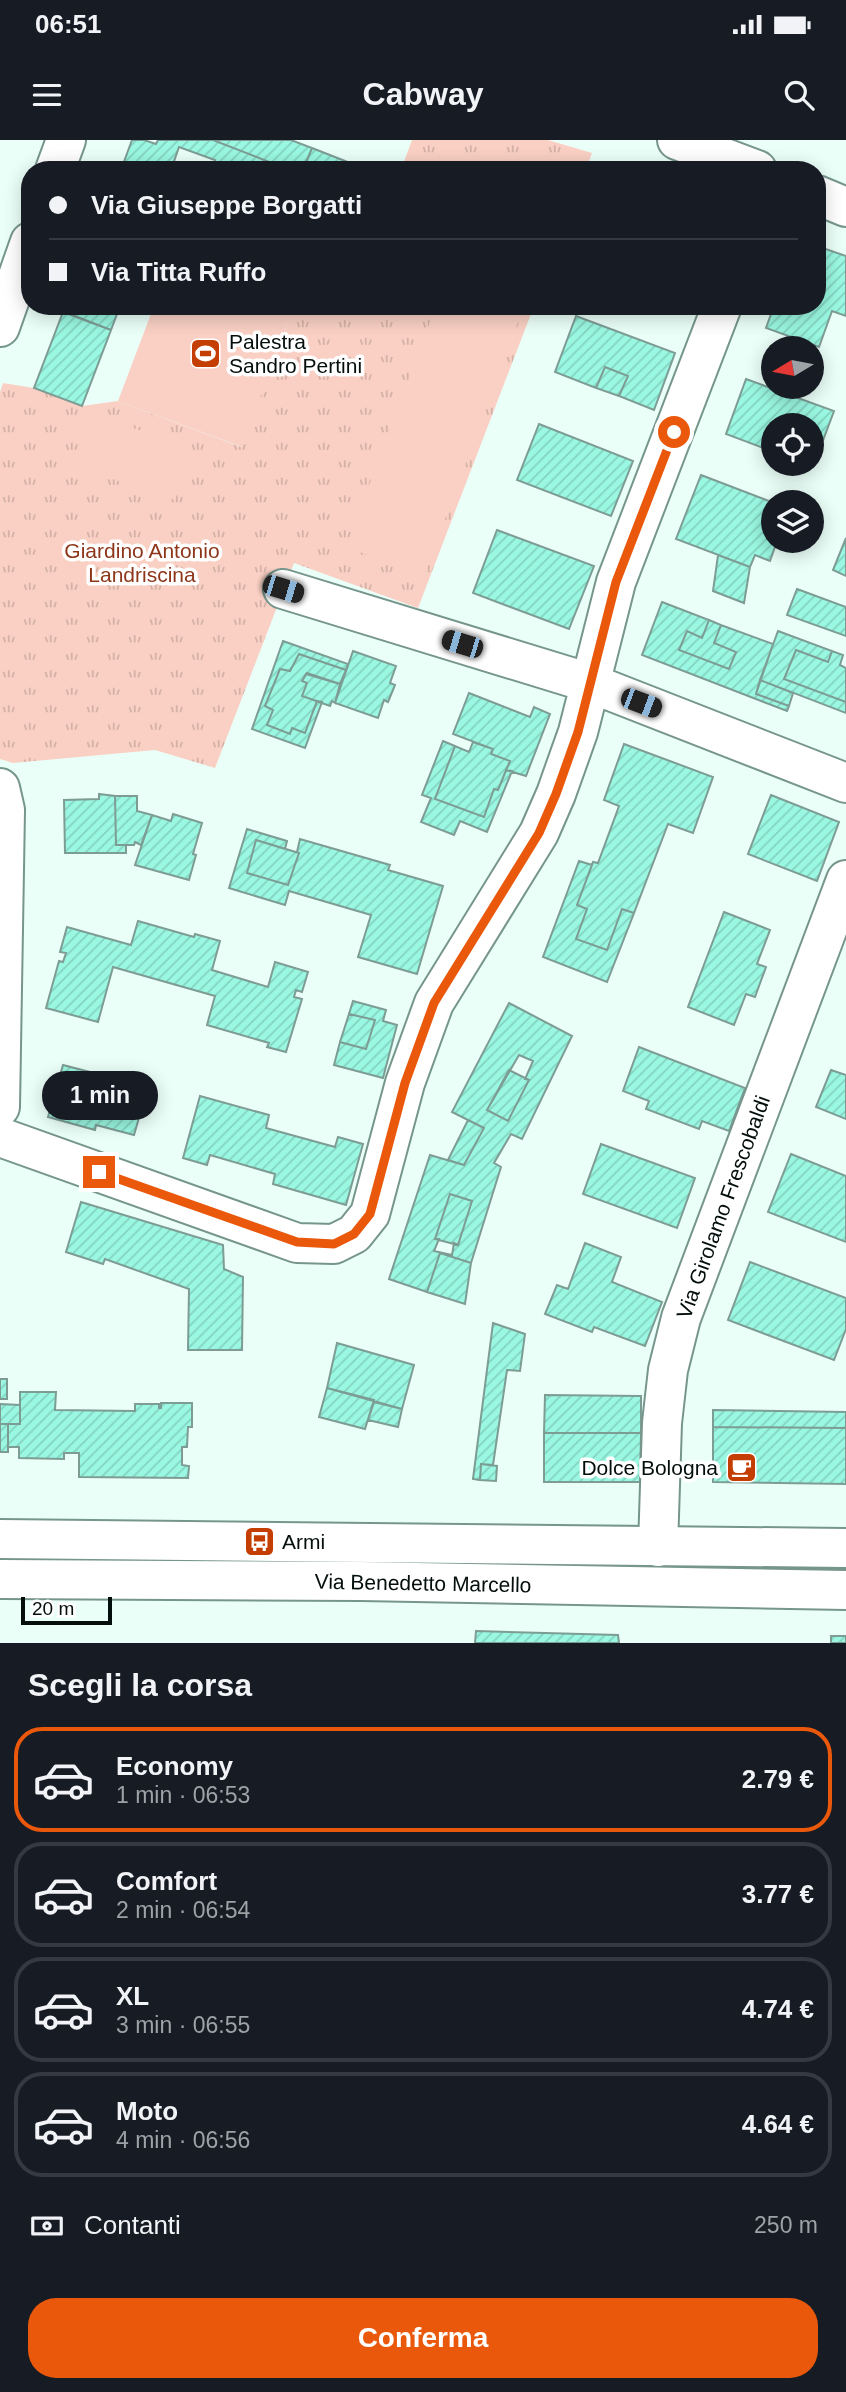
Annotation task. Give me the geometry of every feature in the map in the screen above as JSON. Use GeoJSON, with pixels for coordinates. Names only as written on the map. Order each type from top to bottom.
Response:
{"type":"FeatureCollection","features":[{"type":"Feature","properties":{"kind":"street"},"geometry":{"type":"LineString","coordinates":[[58,161],[66,140]]}},
{"type":"Feature","properties":{"kind":"street"},"geometry":{"type":"LineString","coordinates":[[677,140],[733,161]]}},
{"type":"Feature","properties":{"kind":"street"},"geometry":{"type":"LineString","coordinates":[[826,199],[846,207]]}},
{"type":"Feature","properties":{"kind":"street"},"geometry":{"type":"LineString","coordinates":[[0,327],[21,268]]}},
{"type":"Feature","properties":{"kind":"street"},"geometry":{"type":"LineString","coordinates":[[0,1137],[297,1242],[334,1244],[354,1234],[370,1214],[405,1083],[434,1003],[539,833],[556,794],[578,732],[616,582],[719,315]]}},
{"type":"Feature","properties":{"kind":"street"},"geometry":{"type":"LineString","coordinates":[[283,589],[590,683],[846,783]]}},
{"type":"Feature","properties":{"kind":"street"},"geometry":{"type":"LineString","coordinates":[[0,788],[5,810],[0,1107]]}},
{"type":"Feature","properties":{"kind":"street","name":"Via Girolamo Frescobaldi"},"geometry":{"type":"LineString","coordinates":[[658,1547],[662,1423],[668,1370],[681,1318],[846,880]]}},
{"type":"Feature","properties":{"kind":"street","name":"Via Benedetto Marcello"},"geometry":{"type":"LineString","coordinates":[[0,1539],[846,1548]]}},
{"type":"Feature","properties":{"kind":"street","name":"Via Benedetto Marcello"},"geometry":{"type":"LineString","coordinates":[[0,1579],[846,1590]]}},
{"type":"Feature","properties":{"kind":"green space"},"geometry":{"type":"Polygon","coordinates":[[[412,140],[548,140],[592,153],[589,161],[404,161],[412,140]]]}},
{"type":"Feature","properties":{"kind":"green space","name":"Palestra Sandro Pertini"},"geometry":{"type":"Polygon","coordinates":[[[151,315],[291,315],[242,447],[118,401],[151,315]]]}},
{"type":"Feature","properties":{"kind":"green space","name":"Giardino Antonio Landriscina"},"geometry":{"type":"Polygon","coordinates":[[[291,315],[531,315],[418,608],[294,563],[215,768],[155,750],[13,763],[0,759],[0,392],[3,383],[34,388],[82,406],[118,401],[241,447],[291,315]]]}},
{"type":"Feature","properties":{"kind":"green space"},"geometry":{"type":"Polygon","coordinates":[[[433,315],[521,315],[424,576],[346,547],[433,315]]]}},
{"type":"Feature","properties":{"kind":"green space"},"geometry":{"type":"Polygon","coordinates":[[[91,414],[192,448],[175,500],[74,466],[91,414]]]}},
{"type":"Feature","properties":{"kind":"building"},"geometry":{"type":"Polygon","coordinates":[[[132,140],[156,144],[158,140],[213,140],[267,161],[215,161],[179,147],[174,161],[124,161],[132,140]]]}},
{"type":"Feature","properties":{"kind":"building"},"geometry":{"type":"Polygon","coordinates":[[[213,140],[291,140],[312,148],[307,161],[267,161],[213,140]]]}},
{"type":"Feature","properties":{"kind":"building"},"geometry":{"type":"Polygon","coordinates":[[[312,148],[345,161],[307,161],[312,148]]]}},
{"type":"Feature","properties":{"kind":"building"},"geometry":{"type":"Polygon","coordinates":[[[826,249],[846,256],[846,316],[832,311],[823,336],[788,336],[766,328],[771,315],[826,315],[826,249]]]}},
{"type":"Feature","properties":{"kind":"building"},"geometry":{"type":"Polygon","coordinates":[[[62,315],[71,315],[111,330],[82,406],[34,388],[62,315]]]}},
{"type":"Feature","properties":{"kind":"building"},"geometry":{"type":"Polygon","coordinates":[[[72,315],[117,315],[111,330],[72,315]]]}},
{"type":"Feature","properties":{"kind":"building"},"geometry":{"type":"Polygon","coordinates":[[[576,316],[675,353],[654,410],[619,396],[628,376],[605,367],[596,388],[555,372],[576,316]]]}},
{"type":"Feature","properties":{"kind":"building"},"geometry":{"type":"Polygon","coordinates":[[[605,367],[628,376],[619,396],[596,388],[605,367]]]}},
{"type":"Feature","properties":{"kind":"building"},"geometry":{"type":"Polygon","coordinates":[[[746,379],[761,384],[761,399],[801,399],[834,411],[824,438],[824,413],[761,413],[761,447],[726,434],[746,379]]]}},
{"type":"Feature","properties":{"kind":"building"},"geometry":{"type":"Polygon","coordinates":[[[539,424],[633,461],[611,516],[517,480],[539,424]]]}},
{"type":"Feature","properties":{"kind":"building"},"geometry":{"type":"Polygon","coordinates":[[[701,475],[761,498],[761,553],[773,553],[770,561],[755,555],[750,567],[676,539],[701,475]]]}},
{"type":"Feature","properties":{"kind":"building"},"geometry":{"type":"Polygon","coordinates":[[[497,530],[594,566],[569,629],[473,593],[497,530]]]}},
{"type":"Feature","properties":{"kind":"building"},"geometry":{"type":"Polygon","coordinates":[[[846,538],[846,576],[833,570],[846,538]]]}},
{"type":"Feature","properties":{"kind":"building"},"geometry":{"type":"Polygon","coordinates":[[[718,555],[750,567],[744,603],[713,591],[718,555]]]}},
{"type":"Feature","properties":{"kind":"building"},"geometry":{"type":"Polygon","coordinates":[[[797,589],[846,607],[846,636],[787,615],[797,589]]]}},
{"type":"Feature","properties":{"kind":"building"},"geometry":{"type":"Polygon","coordinates":[[[662,602],[709,620],[702,638],[687,631],[679,650],[729,669],[736,652],[714,643],[721,625],[773,644],[756,694],[789,706],[787,711],[642,655],[662,602]]]}},
{"type":"Feature","properties":{"kind":"building"},"geometry":{"type":"Polygon","coordinates":[[[709,620],[721,625],[714,643],[736,652],[729,669],[679,650],[687,631],[702,638],[709,620]]]}},
{"type":"Feature","properties":{"kind":"building"},"geometry":{"type":"Polygon","coordinates":[[[778,631],[832,651],[828,662],[796,650],[784,679],[846,702],[846,713],[760,680],[778,631]]]}},
{"type":"Feature","properties":{"kind":"building"},"geometry":{"type":"Polygon","coordinates":[[[283,641],[348,664],[346,670],[299,654],[290,671],[280,669],[265,706],[273,710],[267,725],[290,734],[292,728],[305,733],[317,701],[322,702],[305,748],[252,729],[283,641]]]}},
{"type":"Feature","properties":{"kind":"building"},"geometry":{"type":"Polygon","coordinates":[[[796,650],[828,662],[832,651],[843,655],[840,665],[846,668],[846,702],[784,679],[796,650]]]}},
{"type":"Feature","properties":{"kind":"building"},"geometry":{"type":"Polygon","coordinates":[[[353,651],[396,666],[390,683],[395,685],[388,702],[384,700],[378,718],[335,703],[353,651]]]}},
{"type":"Feature","properties":{"kind":"building"},"geometry":{"type":"Polygon","coordinates":[[[299,654],[346,670],[340,684],[306,674],[302,681],[307,683],[302,696],[317,701],[305,733],[292,728],[290,734],[267,725],[273,710],[265,706],[280,669],[290,671],[299,654]]]}},
{"type":"Feature","properties":{"kind":"building"},"geometry":{"type":"Polygon","coordinates":[[[307,673],[340,684],[335,703],[332,701],[330,706],[302,696],[307,683],[302,681],[307,673]]]}},
{"type":"Feature","properties":{"kind":"building"},"geometry":{"type":"Polygon","coordinates":[[[760,680],[793,693],[789,706],[756,694],[760,680]]]}},
{"type":"Feature","properties":{"kind":"building"},"geometry":{"type":"Polygon","coordinates":[[[469,693],[530,717],[534,707],[550,714],[526,776],[506,770],[510,761],[491,754],[493,749],[453,734],[469,693]]]}},
{"type":"Feature","properties":{"kind":"building"},"geometry":{"type":"Polygon","coordinates":[[[443,741],[455,746],[435,799],[484,817],[494,789],[498,790],[506,770],[512,771],[487,832],[460,821],[454,835],[421,822],[431,798],[422,795],[443,741]]]}},
{"type":"Feature","properties":{"kind":"building"},"geometry":{"type":"Polygon","coordinates":[[[473,742],[493,749],[491,754],[510,761],[498,790],[494,789],[484,817],[435,799],[455,746],[469,752],[473,742]]]}},
{"type":"Feature","properties":{"kind":"building"},"geometry":{"type":"Polygon","coordinates":[[[624,744],[713,777],[693,833],[668,824],[634,913],[622,909],[607,950],[576,939],[587,909],[577,905],[593,862],[598,863],[619,806],[604,800],[624,744]]]}},
{"type":"Feature","properties":{"kind":"building"},"geometry":{"type":"Polygon","coordinates":[[[99,794],[115,796],[116,845],[126,845],[126,853],[65,853],[64,800],[99,799],[99,794]]]}},
{"type":"Feature","properties":{"kind":"building"},"geometry":{"type":"Polygon","coordinates":[[[771,795],[839,822],[817,881],[748,854],[771,795]]]}},
{"type":"Feature","properties":{"kind":"building"},"geometry":{"type":"Polygon","coordinates":[[[115,796],[137,796],[137,811],[152,815],[141,845],[135,842],[134,845],[116,845],[115,796]]]}},
{"type":"Feature","properties":{"kind":"building"},"geometry":{"type":"Polygon","coordinates":[[[173,814],[202,823],[189,880],[135,865],[152,815],[171,821],[173,814]]]}},
{"type":"Feature","properties":{"kind":"building"},"geometry":{"type":"Polygon","coordinates":[[[247,829],[287,841],[285,849],[256,840],[247,873],[288,885],[299,853],[300,839],[390,865],[388,870],[443,886],[417,974],[358,957],[371,915],[289,891],[285,905],[229,888],[247,829]]]}},
{"type":"Feature","properties":{"kind":"building"},"geometry":{"type":"Polygon","coordinates":[[[256,840],[299,853],[288,885],[247,873],[256,840]]]}},
{"type":"Feature","properties":{"kind":"building"},"geometry":{"type":"Polygon","coordinates":[[[579,861],[592,865],[577,905],[587,909],[576,939],[607,950],[622,909],[634,913],[607,982],[543,957],[579,861]]]}},
{"type":"Feature","properties":{"kind":"building"},"geometry":{"type":"Polygon","coordinates":[[[724,912],[770,930],[757,964],[766,967],[755,997],[746,994],[734,1025],[688,1007],[724,912]]]}},
{"type":"Feature","properties":{"kind":"building"},"geometry":{"type":"Polygon","coordinates":[[[138,921],[194,937],[195,934],[220,941],[212,970],[268,987],[275,962],[308,972],[302,992],[296,990],[294,997],[302,999],[286,1052],[267,1047],[269,1043],[207,1025],[215,996],[113,967],[98,1022],[46,1008],[59,961],[63,962],[66,953],[60,952],[67,927],[131,945],[138,921]]]}},
{"type":"Feature","properties":{"kind":"building"},"geometry":{"type":"Polygon","coordinates":[[[353,1001],[386,1010],[383,1021],[397,1025],[383,1078],[334,1065],[340,1042],[366,1049],[375,1020],[349,1014],[353,1001]]]}},
{"type":"Feature","properties":{"kind":"building"},"geometry":{"type":"Polygon","coordinates":[[[509,1003],[572,1036],[522,1139],[511,1134],[494,1163],[501,1167],[471,1263],[440,1253],[427,1292],[389,1279],[430,1155],[464,1165],[484,1128],[452,1112],[509,1003]],[[519,1055],[487,1110],[508,1121],[529,1080],[525,1079],[533,1061],[519,1055]],[[450,1194],[435,1239],[439,1239],[434,1251],[452,1255],[454,1243],[458,1245],[472,1201],[450,1194]]]}},
{"type":"Feature","properties":{"kind":"building"},"geometry":{"type":"Polygon","coordinates":[[[349,1014],[375,1020],[366,1049],[340,1042],[349,1014]]]}},
{"type":"Feature","properties":{"kind":"building"},"geometry":{"type":"Polygon","coordinates":[[[639,1047],[745,1088],[729,1131],[702,1121],[699,1129],[646,1109],[649,1101],[623,1091],[639,1047]]]}},
{"type":"Feature","properties":{"kind":"building"},"geometry":{"type":"Polygon","coordinates":[[[63,1065],[148,1087],[134,1135],[96,1125],[95,1130],[48,1117],[63,1065]]]}},
{"type":"Feature","properties":{"kind":"building"},"geometry":{"type":"Polygon","coordinates":[[[509,1070],[529,1080],[508,1121],[487,1110],[509,1070]]]}},
{"type":"Feature","properties":{"kind":"building"},"geometry":{"type":"Polygon","coordinates":[[[831,1070],[846,1075],[846,1119],[816,1107],[831,1070]]]}},
{"type":"Feature","properties":{"kind":"building"},"geometry":{"type":"Polygon","coordinates":[[[200,1096],[269,1115],[266,1128],[335,1147],[338,1137],[363,1144],[346,1205],[273,1184],[275,1174],[210,1155],[207,1165],[183,1158],[200,1096]]]}},
{"type":"Feature","properties":{"kind":"building"},"geometry":{"type":"Polygon","coordinates":[[[468,1120],[484,1128],[464,1165],[448,1160],[468,1120]]]}},
{"type":"Feature","properties":{"kind":"building"},"geometry":{"type":"Polygon","coordinates":[[[601,1144],[695,1178],[677,1228],[583,1194],[601,1144]]]}},
{"type":"Feature","properties":{"kind":"building"},"geometry":{"type":"Polygon","coordinates":[[[791,1154],[846,1176],[846,1242],[768,1212],[791,1154]]]}},
{"type":"Feature","properties":{"kind":"building"},"geometry":{"type":"Polygon","coordinates":[[[450,1194],[472,1201],[458,1245],[435,1239],[450,1194]]]}},
{"type":"Feature","properties":{"kind":"building"},"geometry":{"type":"Polygon","coordinates":[[[81,1202],[223,1245],[224,1269],[243,1277],[242,1350],[188,1350],[189,1289],[105,1259],[103,1264],[66,1252],[81,1202]]]}},
{"type":"Feature","properties":{"kind":"building"},"geometry":{"type":"Polygon","coordinates":[[[585,1243],[621,1257],[612,1282],[662,1302],[645,1346],[594,1327],[592,1332],[545,1314],[557,1285],[568,1289],[585,1243]]]}},
{"type":"Feature","properties":{"kind":"building"},"geometry":{"type":"Polygon","coordinates":[[[440,1253],[471,1263],[465,1304],[427,1292],[440,1253]]]}},
{"type":"Feature","properties":{"kind":"building"},"geometry":{"type":"Polygon","coordinates":[[[750,1262],[846,1298],[846,1329],[834,1360],[728,1320],[750,1262]]]}},
{"type":"Feature","properties":{"kind":"building"},"geometry":{"type":"Polygon","coordinates":[[[493,1323],[525,1334],[520,1371],[507,1370],[493,1465],[481,1464],[480,1480],[473,1479],[493,1323]]]}},
{"type":"Feature","properties":{"kind":"building"},"geometry":{"type":"Polygon","coordinates":[[[337,1343],[414,1365],[402,1409],[327,1388],[337,1343]]]}},
{"type":"Feature","properties":{"kind":"building"},"geometry":{"type":"Polygon","coordinates":[[[0,1379],[7,1379],[7,1399],[0,1399],[0,1379]]]}},
{"type":"Feature","properties":{"kind":"building"},"geometry":{"type":"Polygon","coordinates":[[[327,1388],[374,1400],[365,1429],[319,1417],[327,1388]]]}},
{"type":"Feature","properties":{"kind":"building"},"geometry":{"type":"Polygon","coordinates":[[[20,1392],[56,1392],[55,1410],[135,1411],[135,1404],[159,1404],[161,1408],[161,1403],[192,1403],[192,1427],[188,1427],[187,1447],[182,1447],[182,1465],[189,1466],[188,1478],[79,1477],[79,1453],[64,1453],[64,1459],[19,1458],[19,1447],[8,1447],[8,1424],[20,1424],[20,1392]]]}},
{"type":"Feature","properties":{"kind":"building"},"geometry":{"type":"Polygon","coordinates":[[[545,1395],[641,1396],[641,1433],[544,1433],[545,1395]]]}},
{"type":"Feature","properties":{"kind":"building"},"geometry":{"type":"Polygon","coordinates":[[[374,1402],[402,1409],[398,1427],[368,1420],[374,1402]]]}},
{"type":"Feature","properties":{"kind":"building"},"geometry":{"type":"Polygon","coordinates":[[[0,1404],[20,1405],[20,1424],[0,1424],[0,1404]]]}},
{"type":"Feature","properties":{"kind":"building"},"geometry":{"type":"Polygon","coordinates":[[[713,1410],[846,1412],[846,1428],[713,1427],[713,1410]]]}},
{"type":"Feature","properties":{"kind":"building"},"geometry":{"type":"Polygon","coordinates":[[[0,1424],[8,1424],[8,1452],[0,1452],[0,1424]]]}},
{"type":"Feature","properties":{"kind":"building"},"geometry":{"type":"Polygon","coordinates":[[[713,1427],[846,1428],[846,1484],[713,1482],[713,1427]]]}},
{"type":"Feature","properties":{"kind":"building"},"geometry":{"type":"Polygon","coordinates":[[[544,1433],[641,1433],[640,1482],[544,1482],[544,1433]]]}},
{"type":"Feature","properties":{"kind":"building"},"geometry":{"type":"Polygon","coordinates":[[[481,1464],[497,1466],[496,1481],[480,1480],[481,1464]]]}},
{"type":"Feature","properties":{"kind":"building"},"geometry":{"type":"Polygon","coordinates":[[[476,1631],[618,1635],[619,1643],[475,1643],[476,1631]]]}},
{"type":"Feature","properties":{"kind":"building"},"geometry":{"type":"Polygon","coordinates":[[[831,1636],[846,1636],[846,1643],[831,1643],[831,1636]]]}},
{"type":"Feature","properties":{"kind":"place","name":"Palestra Sandro Pertini"},"geometry":{"type":"Point","coordinates":[206,353]}},
{"type":"Feature","properties":{"kind":"place","name":"Dolce Bologna"},"geometry":{"type":"Point","coordinates":[741,1467]}},
{"type":"Feature","properties":{"kind":"place","name":"Armi"},"geometry":{"type":"Point","coordinates":[259,1541]}},
{"type":"Feature","properties":{"kind":"route"},"geometry":{"type":"LineString","coordinates":[[99,1172],[297,1242],[334,1244],[354,1234],[370,1214],[405,1083],[434,1003],[539,833],[556,794],[578,732],[616,582],[674,432]]}}]}
